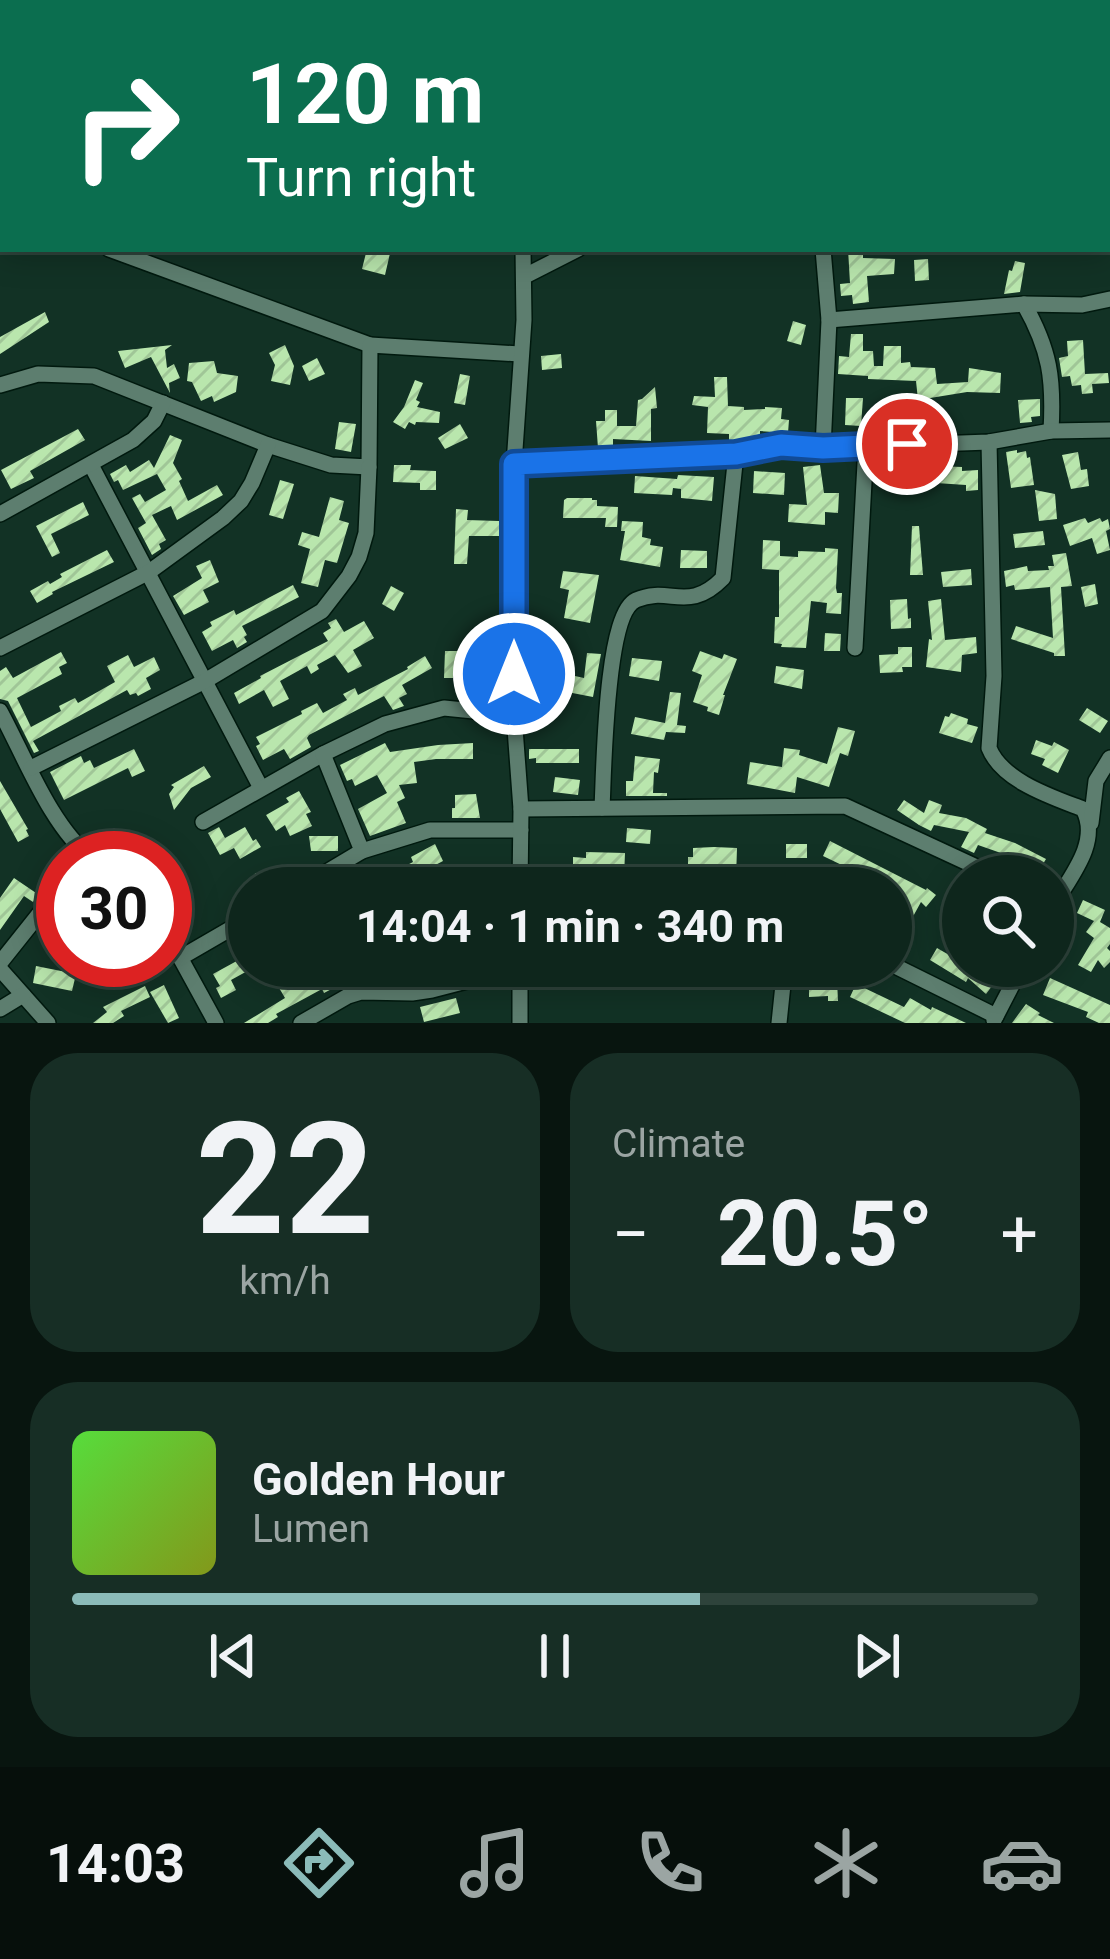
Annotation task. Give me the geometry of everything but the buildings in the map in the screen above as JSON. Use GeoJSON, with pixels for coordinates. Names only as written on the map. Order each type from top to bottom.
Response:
{"type":"FeatureCollection","features":[{"type":"Feature","properties":{"kind":"street"},"geometry":{"type":"LineString","coordinates":[[117,252],[370,345],[520,354]]}},
{"type":"Feature","properties":{"kind":"street"},"geometry":{"type":"LineString","coordinates":[[520,867],[514,716],[514,464],[524,252]]}},
{"type":"Feature","properties":{"kind":"street"},"geometry":{"type":"LineString","coordinates":[[525,276],[572,252]]}},
{"type":"Feature","properties":{"kind":"street"},"geometry":{"type":"LineString","coordinates":[[823,252],[829,320],[823,448]]}},
{"type":"Feature","properties":{"kind":"street"},"geometry":{"type":"LineString","coordinates":[[829,320],[1110,299]]}},
{"type":"Feature","properties":{"kind":"street"},"geometry":{"type":"LineString","coordinates":[[1024,304],[1048,359],[1052,431]]}},
{"type":"Feature","properties":{"kind":"street"},"geometry":{"type":"LineString","coordinates":[[31,768],[205,681],[322,610],[349,576],[366,533],[370,345]]}},
{"type":"Feature","properties":{"kind":"street"},"geometry":{"type":"LineString","coordinates":[[0,385],[38,374],[94,376],[268,445],[332,465],[369,467]]}},
{"type":"Feature","properties":{"kind":"street"},"geometry":{"type":"LineString","coordinates":[[0,514],[144,432],[163,403]]}},
{"type":"Feature","properties":{"kind":"street"},"geometry":{"type":"LineString","coordinates":[[514,464],[736,454],[781,445],[823,448],[989,442],[1052,431],[1110,430]]}},
{"type":"Feature","properties":{"kind":"street"},"geometry":{"type":"LineString","coordinates":[[989,442],[994,676],[989,748],[992,757],[1032,789],[1083,809],[1090,823]]}},
{"type":"Feature","properties":{"kind":"street"},"geometry":{"type":"LineString","coordinates":[[0,648],[149,572],[224,518],[252,483],[268,445]]}},
{"type":"Feature","properties":{"kind":"street"},"geometry":{"type":"LineString","coordinates":[[855,648],[866,445]]}},
{"type":"Feature","properties":{"kind":"street"},"geometry":{"type":"LineString","coordinates":[[602,808],[613,648],[623,613],[629,602],[645,597],[694,597],[709,592],[723,578],[736,454]]}},
{"type":"Feature","properties":{"kind":"street"},"geometry":{"type":"LineString","coordinates":[[91,465],[261,788]]}},
{"type":"Feature","properties":{"kind":"street"},"geometry":{"type":"LineString","coordinates":[[203,822],[385,724],[444,708],[514,716]]}},
{"type":"Feature","properties":{"kind":"street"},"geometry":{"type":"LineString","coordinates":[[0,711],[50,808],[67,831]]}},
{"type":"Feature","properties":{"kind":"street"},"geometry":{"type":"LineString","coordinates":[[322,754],[362,851]]}},
{"type":"Feature","properties":{"kind":"street"},"geometry":{"type":"LineString","coordinates":[[1074,870],[1089,844],[1096,781],[1110,758]]}},
{"type":"Feature","properties":{"kind":"street"},"geometry":{"type":"LineString","coordinates":[[521,809],[845,806],[951,855]]}},
{"type":"Feature","properties":{"kind":"street"},"geometry":{"type":"LineString","coordinates":[[335,867],[362,851],[430,830],[521,830]]}},
{"type":"Feature","properties":{"kind":"street"},"geometry":{"type":"LineString","coordinates":[[36,919],[0,966],[48,1023]]}},
{"type":"Feature","properties":{"kind":"street"},"geometry":{"type":"LineString","coordinates":[[192,952],[228,930]]}},
{"type":"Feature","properties":{"kind":"street"},"geometry":{"type":"LineString","coordinates":[[912,975],[994,1020],[1011,987]]}},
{"type":"Feature","properties":{"kind":"street"},"geometry":{"type":"LineString","coordinates":[[192,978],[216,1023]]}},
{"type":"Feature","properties":{"kind":"street"},"geometry":{"type":"LineString","coordinates":[[301,1023],[361,992],[443,987]]}},
{"type":"Feature","properties":{"kind":"street"},"geometry":{"type":"LineString","coordinates":[[520,987],[520,1023]]}},
{"type":"Feature","properties":{"kind":"street"},"geometry":{"type":"LineString","coordinates":[[779,1023],[783,987]]}},
{"type":"Feature","properties":{"kind":"street"},"geometry":{"type":"LineString","coordinates":[[0,1009],[23,995]]}},
{"type":"Feature","properties":{"kind":"route"},"geometry":{"type":"LineString","coordinates":[[514,674],[514,464],[736,454],[781,445],[907,444]]}}]}
